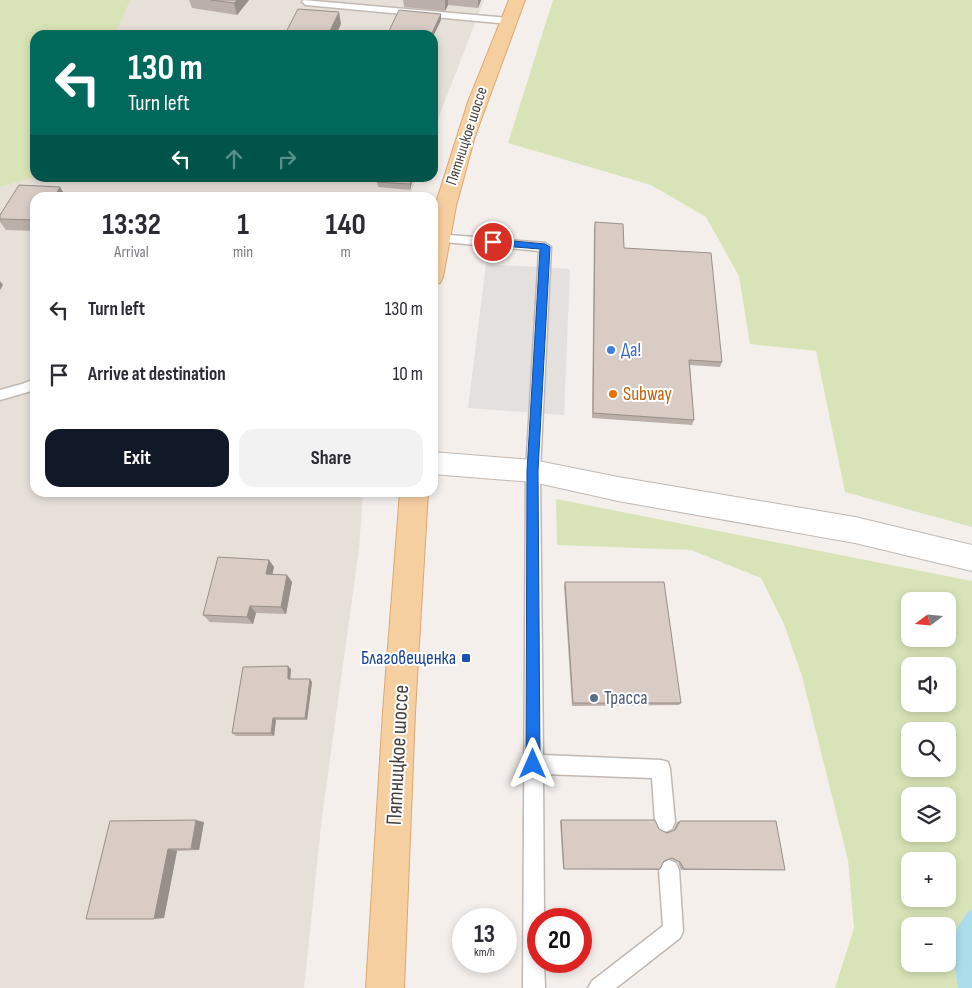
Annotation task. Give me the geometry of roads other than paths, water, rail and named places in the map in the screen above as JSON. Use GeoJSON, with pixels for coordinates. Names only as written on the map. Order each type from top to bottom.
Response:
{"type":"FeatureCollection","features":[{"type":"Feature","properties":{"kind":"main road","name":"Пятницкое шоссе"},"geometry":{"type":"LineString","coordinates":[[438,238],[445,202],[480,93],[517,0]]}},
{"type":"Feature","properties":{"kind":"main road","name":"Пятницкое шоссе"},"geometry":{"type":"LineString","coordinates":[[385,988],[414,497]]}},
{"type":"Feature","properties":{"kind":"street"},"geometry":{"type":"LineString","coordinates":[[438,463],[533,471],[618,489],[855,530],[972,558]]}},
{"type":"Feature","properties":{"kind":"lane"},"geometry":{"type":"LineString","coordinates":[[306,2],[509,21]]}},
{"type":"Feature","properties":{"kind":"lane"},"geometry":{"type":"LineString","coordinates":[[438,238],[545,247],[533,471],[534,988]]}},
{"type":"Feature","properties":{"kind":"lane"},"geometry":{"type":"LineString","coordinates":[[0,395],[30,386]]}},
{"type":"Feature","properties":{"kind":"lane"},"geometry":{"type":"LineString","coordinates":[[533,764],[661,769],[665,822]]}},
{"type":"Feature","properties":{"kind":"lane"},"geometry":{"type":"LineString","coordinates":[[599,988],[674,930],[669,870]]}},
{"type":"Feature","properties":{"kind":"water"},"geometry":{"type":"Polygon","coordinates":[[[972,909],[972,988],[958,988],[955,972],[956,930],[967,912],[972,909]]]}},
{"type":"Feature","properties":{"kind":"place","name":"Да!"},"geometry":{"type":"Point","coordinates":[611,350]}},
{"type":"Feature","properties":{"kind":"place","name":"Subway"},"geometry":{"type":"Point","coordinates":[613,394]}},
{"type":"Feature","properties":{"kind":"place","name":"Благовещенка"},"geometry":{"type":"Point","coordinates":[466,658]}},
{"type":"Feature","properties":{"kind":"place","name":"Трасса"},"geometry":{"type":"Point","coordinates":[594,698]}}]}
